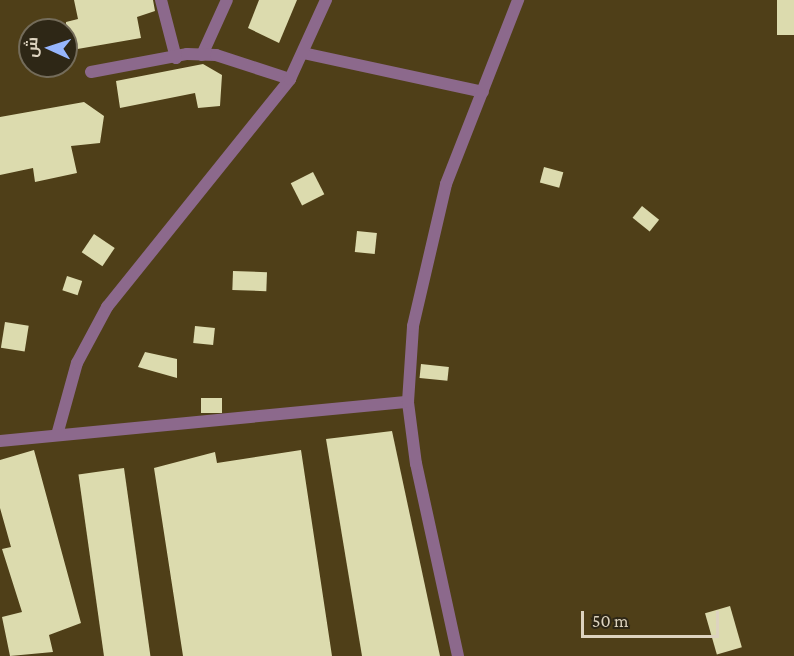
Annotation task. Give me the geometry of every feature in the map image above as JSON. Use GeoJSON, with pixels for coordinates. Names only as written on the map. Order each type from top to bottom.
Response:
{"type":"FeatureCollection","features":[{"type":"Feature","properties":{"kind":"street"},"geometry":{"type":"LineString","coordinates":[[161,0],[176,58]]}},
{"type":"Feature","properties":{"kind":"street"},"geometry":{"type":"LineString","coordinates":[[202,55],[227,0]]}},
{"type":"Feature","properties":{"kind":"street"},"geometry":{"type":"LineString","coordinates":[[57,435],[77,363],[107,307],[290,79],[326,0]]}},
{"type":"Feature","properties":{"kind":"street"},"geometry":{"type":"LineString","coordinates":[[458,656],[408,402],[426,254],[446,184],[518,0]]}},
{"type":"Feature","properties":{"kind":"street"},"geometry":{"type":"LineString","coordinates":[[303,53],[483,92]]}},
{"type":"Feature","properties":{"kind":"street"},"geometry":{"type":"LineString","coordinates":[[91,72],[202,55],[290,79]]}},
{"type":"Feature","properties":{"kind":"street"},"geometry":{"type":"LineString","coordinates":[[0,441],[408,402]]}},
{"type":"Feature","properties":{"kind":"building"},"geometry":{"type":"Polygon","coordinates":[[[74,0],[153,0],[155,11],[137,17],[141,38],[78,49],[78,18],[74,0]]]}},
{"type":"Feature","properties":{"kind":"building"},"geometry":{"type":"Polygon","coordinates":[[[259,0],[297,0],[279,43],[248,28],[259,0]]]}},
{"type":"Feature","properties":{"kind":"building"},"geometry":{"type":"Polygon","coordinates":[[[777,0],[794,0],[794,35],[777,35],[777,0]]]}},
{"type":"Feature","properties":{"kind":"building"},"geometry":{"type":"Polygon","coordinates":[[[203,64],[222,75],[220,106],[198,108],[195,93],[120,108],[116,81],[203,64]]]}},
{"type":"Feature","properties":{"kind":"building"},"geometry":{"type":"Polygon","coordinates":[[[84,102],[104,116],[100,143],[71,146],[77,173],[35,182],[33,168],[0,175],[0,117],[84,102]]]}},
{"type":"Feature","properties":{"kind":"building"},"geometry":{"type":"Polygon","coordinates":[[[544,167],[563,172],[559,188],[540,182],[544,167]]]}},
{"type":"Feature","properties":{"kind":"building"},"geometry":{"type":"Polygon","coordinates":[[[313,172],[324,194],[302,206],[291,183],[313,172]]]}},
{"type":"Feature","properties":{"kind":"building"},"geometry":{"type":"Polygon","coordinates":[[[642,206],[659,220],[650,232],[633,218],[642,206]]]}},
{"type":"Feature","properties":{"kind":"building"},"geometry":{"type":"Polygon","coordinates":[[[357,231],[377,233],[375,254],[355,252],[357,231]]]}},
{"type":"Feature","properties":{"kind":"building"},"geometry":{"type":"Polygon","coordinates":[[[94,234],[115,248],[102,266],[82,252],[94,234]]]}},
{"type":"Feature","properties":{"kind":"building"},"geometry":{"type":"Polygon","coordinates":[[[233,271],[267,272],[266,291],[232,290],[233,271]]]}},
{"type":"Feature","properties":{"kind":"building"},"geometry":{"type":"Polygon","coordinates":[[[67,276],[82,281],[78,295],[62,290],[67,276]]]}},
{"type":"Feature","properties":{"kind":"building"},"geometry":{"type":"Polygon","coordinates":[[[5,322],[29,326],[25,351],[1,348],[5,322]]]}},
{"type":"Feature","properties":{"kind":"building"},"geometry":{"type":"Polygon","coordinates":[[[195,326],[215,328],[213,345],[193,343],[195,326]]]}},
{"type":"Feature","properties":{"kind":"building"},"geometry":{"type":"Polygon","coordinates":[[[145,352],[177,359],[177,378],[138,367],[145,352]]]}},
{"type":"Feature","properties":{"kind":"building"},"geometry":{"type":"Polygon","coordinates":[[[421,364],[449,367],[447,381],[420,378],[421,364]]]}},
{"type":"Feature","properties":{"kind":"building"},"geometry":{"type":"Polygon","coordinates":[[[201,398],[222,398],[222,413],[201,413],[201,398]]]}},
{"type":"Feature","properties":{"kind":"building"},"geometry":{"type":"Polygon","coordinates":[[[392,431],[440,656],[362,656],[326,439],[392,431]]]}},
{"type":"Feature","properties":{"kind":"building"},"geometry":{"type":"Polygon","coordinates":[[[34,450],[81,623],[49,635],[53,652],[10,656],[2,617],[22,612],[2,549],[11,547],[0,508],[0,460],[34,450]]]}},
{"type":"Feature","properties":{"kind":"building"},"geometry":{"type":"Polygon","coordinates":[[[301,450],[332,656],[183,656],[154,468],[215,452],[217,463],[301,450]]]}},
{"type":"Feature","properties":{"kind":"building"},"geometry":{"type":"Polygon","coordinates":[[[124,468],[150,656],[104,656],[78,474],[124,468]]]}},
{"type":"Feature","properties":{"kind":"building"},"geometry":{"type":"Polygon","coordinates":[[[730,606],[742,647],[717,655],[705,613],[730,606]]]}}]}
